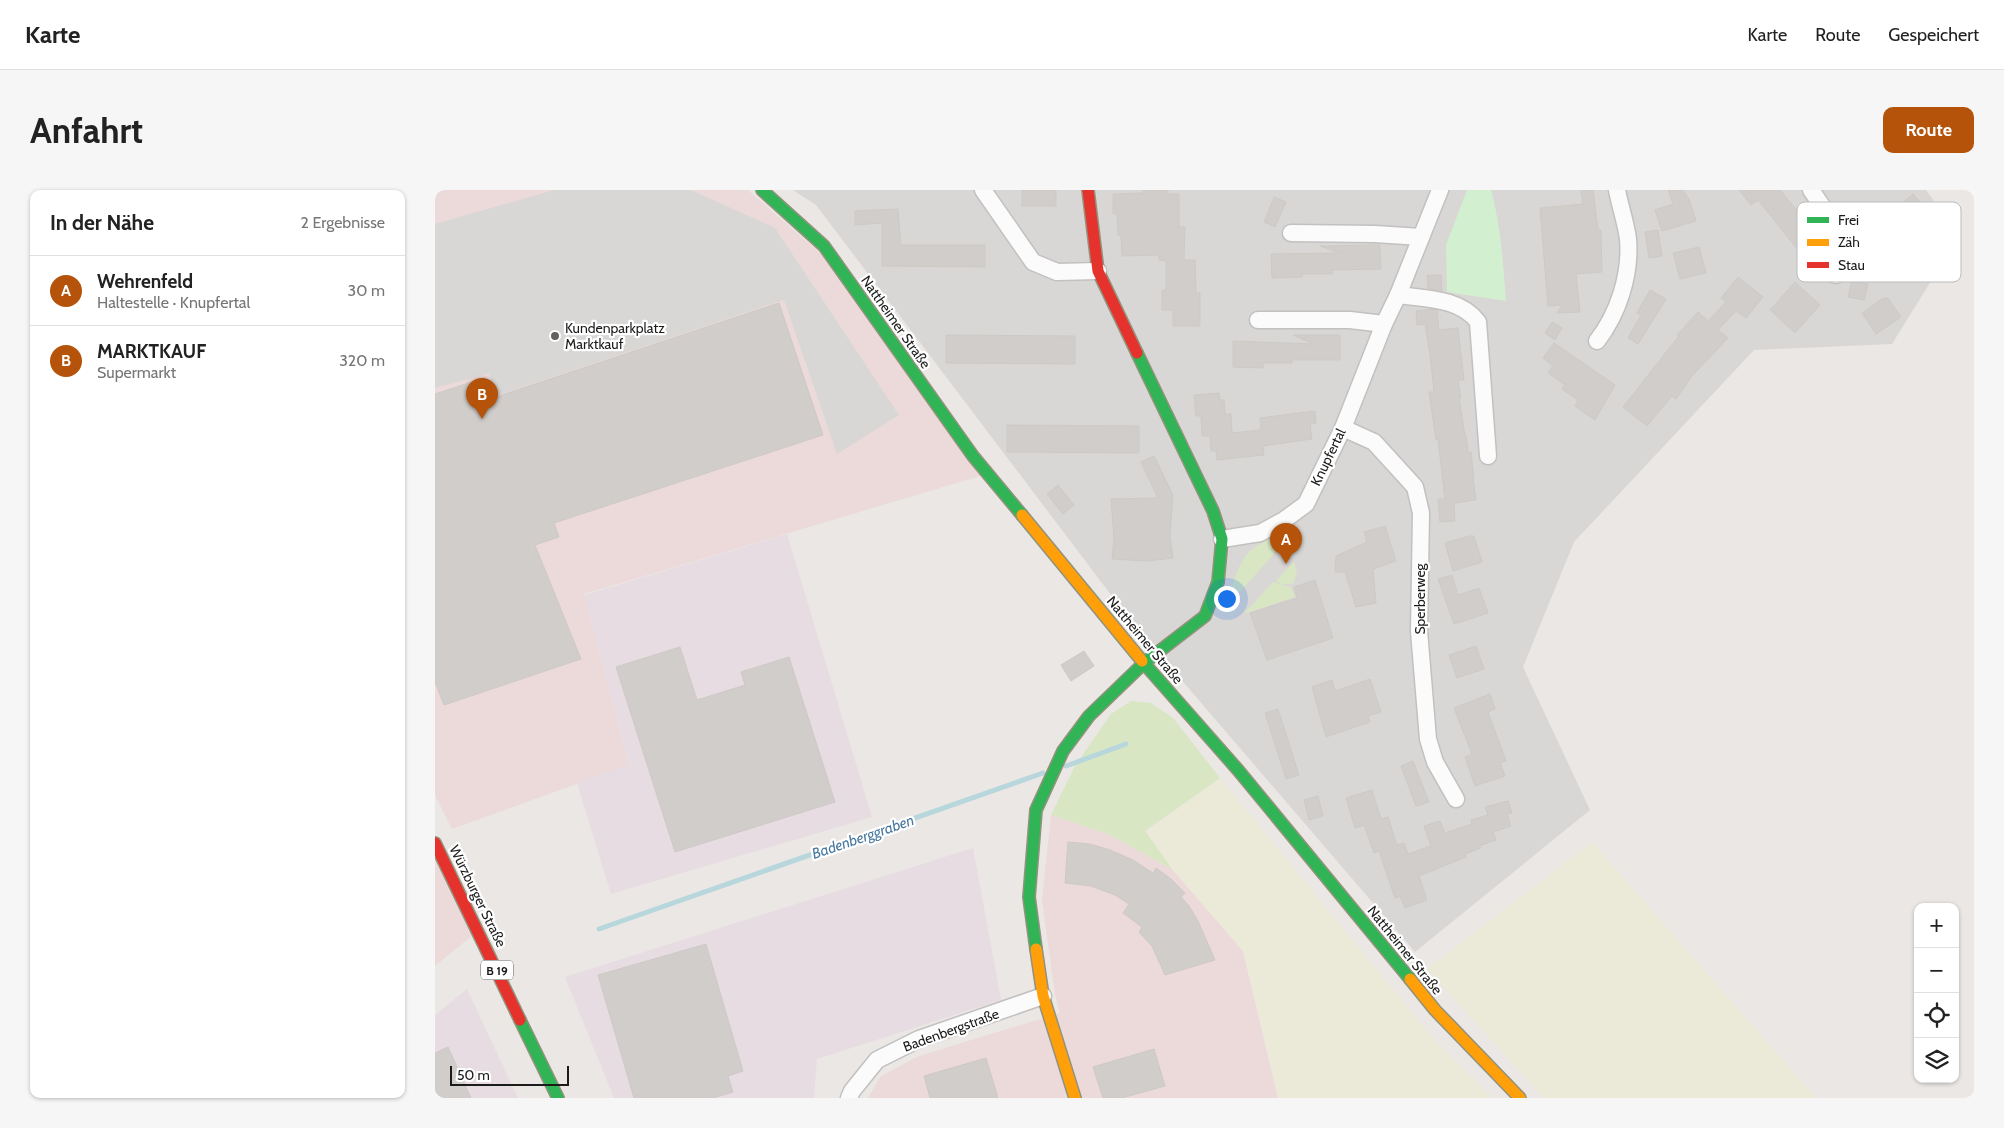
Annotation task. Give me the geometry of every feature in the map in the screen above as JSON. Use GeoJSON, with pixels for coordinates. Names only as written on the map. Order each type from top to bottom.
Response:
{"type":"FeatureCollection","features":[{"type":"Feature","properties":{"kind":"street","name":"Nattheimer Straße"},"geometry":{"type":"LineString","coordinates":[[762,190],[824,246],[973,456],[1144,664],[1238,770],[1435,1010],[1520,1098]]}},
{"type":"Feature","properties":{"kind":"street"},"geometry":{"type":"LineString","coordinates":[[983,190],[1033,262],[1057,272],[1099,271]]}},
{"type":"Feature","properties":{"kind":"street"},"geometry":{"type":"LineString","coordinates":[[1075,1098],[1043,996],[1029,897],[1036,810],[1063,751],[1089,716],[1144,664],[1205,616],[1218,582],[1222,539],[1213,511],[1107,294],[1099,271],[1088,190]]}},
{"type":"Feature","properties":{"kind":"street","name":"Knupfertal"},"geometry":{"type":"LineString","coordinates":[[1222,539],[1260,533],[1284,520],[1306,504],[1343,428],[1440,190]]}},
{"type":"Feature","properties":{"kind":"street"},"geometry":{"type":"LineString","coordinates":[[1597,341],[1606,329],[1620,299],[1627,268],[1628,240],[1617,190]]}},
{"type":"Feature","properties":{"kind":"street"},"geometry":{"type":"LineString","coordinates":[[1811,190],[1819,202]]}},
{"type":"Feature","properties":{"kind":"street"},"geometry":{"type":"LineString","coordinates":[[1291,233],[1375,234],[1421,237]]}},
{"type":"Feature","properties":{"kind":"street"},"geometry":{"type":"LineString","coordinates":[[1398,295],[1444,301],[1463,308],[1472,314],[1478,322],[1488,456]]}},
{"type":"Feature","properties":{"kind":"street"},"geometry":{"type":"LineString","coordinates":[[1258,320],[1350,320],[1384,324]]}},
{"type":"Feature","properties":{"kind":"street","name":"Sperberweg"},"geometry":{"type":"LineString","coordinates":[[1343,428],[1374,442],[1415,487],[1421,513],[1419,631],[1428,739],[1435,762],[1456,799]]}},
{"type":"Feature","properties":{"kind":"street","name":"Würzburger Straße"},"geometry":{"type":"LineString","coordinates":[[435,843],[558,1098]]}},
{"type":"Feature","properties":{"kind":"street","name":"Badenbergstraße"},"geometry":{"type":"LineString","coordinates":[[849,1098],[852,1091],[877,1060],[919,1039],[1043,996]]}},
{"type":"Feature","properties":{"kind":"shaded area"},"geometry":{"type":"Polygon","coordinates":[[[444,190],[748,190],[821,254],[987,474],[584,594],[629,765],[452,829],[435,795],[435,193],[444,190]]]}},
{"type":"Feature","properties":{"kind":"shaded area","name":"Kundenparkplatz Marktkauf"},"geometry":{"type":"Polygon","coordinates":[[[554,190],[691,190],[775,228],[899,415],[837,454],[784,300],[495,396],[489,373],[435,388],[435,224],[554,190]]]}},
{"type":"Feature","properties":{"kind":"shaded area"},"geometry":{"type":"Polygon","coordinates":[[[793,190],[1926,190],[1935,202],[1797,202],[1797,282],[1930,282],[1892,344],[1754,350],[1574,542],[1523,667],[1590,810],[1415,952],[1130,620],[816,205],[793,190]]]}},
{"type":"Feature","properties":{"kind":"shaded area"},"geometry":{"type":"Polygon","coordinates":[[[787,534],[872,817],[611,894],[577,783],[629,764],[584,595],[787,534]]]}},
{"type":"Feature","properties":{"kind":"shaded area"},"geometry":{"type":"Polygon","coordinates":[[[1220,778],[1436,1042],[1492,1098],[1278,1098],[1243,951],[1172,869],[1145,832],[1220,778]]]}},
{"type":"Feature","properties":{"kind":"shaded area"},"geometry":{"type":"Polygon","coordinates":[[[1051,815],[1108,834],[1172,869],[1243,951],[1278,1098],[868,1098],[881,1076],[919,1056],[1060,1013],[1055,995],[1042,900],[1051,815]]]}},
{"type":"Feature","properties":{"kind":"shaded area"},"geometry":{"type":"Polygon","coordinates":[[[1592,842],[1816,1098],[1544,1098],[1427,969],[1592,842]]]}},
{"type":"Feature","properties":{"kind":"shaded area"},"geometry":{"type":"Polygon","coordinates":[[[973,848],[1001,1000],[817,1059],[814,1098],[614,1098],[565,977],[973,848]]]}},
{"type":"Feature","properties":{"kind":"shaded area"},"geometry":{"type":"Polygon","coordinates":[[[435,860],[473,935],[435,966],[435,860]]]}},
{"type":"Feature","properties":{"kind":"shaded area"},"geometry":{"type":"Polygon","coordinates":[[[467,989],[518,1098],[435,1098],[435,1015],[467,989]]]}},
{"type":"Feature","properties":{"kind":"green space"},"geometry":{"type":"Polygon","coordinates":[[[1467,190],[1491,190],[1503,259],[1506,301],[1447,292],[1446,245],[1467,190]]]}},
{"type":"Feature","properties":{"kind":"green space"},"geometry":{"type":"Polygon","coordinates":[[[1288,532],[1290,536],[1230,603],[1232,588],[1244,558],[1255,547],[1288,532]]]}},
{"type":"Feature","properties":{"kind":"green space"},"geometry":{"type":"Polygon","coordinates":[[[1294,561],[1297,573],[1293,584],[1282,584],[1276,581],[1294,561]]]}},
{"type":"Feature","properties":{"kind":"green space"},"geometry":{"type":"Polygon","coordinates":[[[1273,582],[1291,587],[1295,597],[1244,614],[1273,582]]]}},
{"type":"Feature","properties":{"kind":"green space"},"geometry":{"type":"Polygon","coordinates":[[[1131,701],[1151,703],[1173,718],[1220,778],[1145,831],[1172,869],[1108,834],[1051,815],[1075,766],[1111,714],[1131,701]]]}},
{"type":"Feature","properties":{"kind":"building"},"geometry":{"type":"Polygon","coordinates":[[[1022,190],[1056,190],[1056,206],[1022,206],[1022,190]]]}},
{"type":"Feature","properties":{"kind":"building"},"geometry":{"type":"Polygon","coordinates":[[[1143,190],[1168,190],[1168,194],[1179,194],[1179,227],[1185,227],[1184,260],[1195,260],[1196,293],[1200,293],[1200,326],[1173,326],[1173,310],[1162,310],[1162,290],[1166,290],[1166,261],[1159,260],[1159,255],[1122,256],[1117,214],[1113,214],[1113,194],[1143,193],[1143,190]]]}},
{"type":"Feature","properties":{"kind":"building"},"geometry":{"type":"Polygon","coordinates":[[[1581,190],[1593,190],[1598,230],[1601,230],[1602,272],[1576,274],[1580,312],[1557,313],[1562,305],[1548,306],[1540,208],[1583,204],[1581,190]]]}},
{"type":"Feature","properties":{"kind":"building"},"geometry":{"type":"Polygon","coordinates":[[[1668,190],[1683,190],[1689,199],[1696,221],[1662,231],[1655,210],[1673,204],[1668,190]]]}},
{"type":"Feature","properties":{"kind":"building"},"geometry":{"type":"Polygon","coordinates":[[[1739,190],[1780,190],[1797,211],[1797,249],[1758,200],[1751,205],[1739,190]]]}},
{"type":"Feature","properties":{"kind":"building"},"geometry":{"type":"Polygon","coordinates":[[[1913,194],[1920,202],[1904,202],[1913,194]]]}},
{"type":"Feature","properties":{"kind":"building"},"geometry":{"type":"Polygon","coordinates":[[[1274,197],[1286,202],[1275,227],[1264,222],[1274,197]]]}},
{"type":"Feature","properties":{"kind":"building"},"geometry":{"type":"Polygon","coordinates":[[[898,209],[901,245],[985,245],[985,267],[882,266],[882,223],[855,225],[855,211],[898,209]]]}},
{"type":"Feature","properties":{"kind":"building"},"geometry":{"type":"Polygon","coordinates":[[[1658,230],[1662,256],[1649,258],[1645,232],[1658,230]]]}},
{"type":"Feature","properties":{"kind":"building"},"geometry":{"type":"Polygon","coordinates":[[[1380,245],[1381,269],[1332,270],[1332,274],[1302,274],[1302,277],[1272,278],[1271,254],[1340,253],[1320,246],[1380,245]]]}},
{"type":"Feature","properties":{"kind":"building"},"geometry":{"type":"Polygon","coordinates":[[[1699,247],[1706,273],[1680,279],[1673,253],[1699,247]]]}},
{"type":"Feature","properties":{"kind":"building"},"geometry":{"type":"Polygon","coordinates":[[[1427,275],[1441,275],[1442,291],[1428,288],[1427,275]]]}},
{"type":"Feature","properties":{"kind":"building"},"geometry":{"type":"Polygon","coordinates":[[[1738,277],[1763,297],[1746,318],[1736,311],[1718,330],[1728,338],[1692,376],[1676,399],[1672,396],[1647,426],[1623,407],[1679,336],[1677,335],[1698,312],[1708,321],[1726,302],[1721,298],[1738,277]]]}},
{"type":"Feature","properties":{"kind":"building"},"geometry":{"type":"Polygon","coordinates":[[[1795,282],[1820,305],[1795,333],[1770,310],[1795,282]]]}},
{"type":"Feature","properties":{"kind":"building"},"geometry":{"type":"Polygon","coordinates":[[[1852,282],[1868,284],[1864,300],[1848,297],[1852,282]]]}},
{"type":"Feature","properties":{"kind":"building"},"geometry":{"type":"Polygon","coordinates":[[[1650,290],[1666,299],[1638,344],[1628,338],[1641,315],[1637,313],[1650,290]]]}},
{"type":"Feature","properties":{"kind":"building"},"geometry":{"type":"Polygon","coordinates":[[[1883,298],[1888,298],[1901,317],[1876,334],[1862,313],[1883,298]]]}},
{"type":"Feature","properties":{"kind":"building"},"geometry":{"type":"Polygon","coordinates":[[[779,303],[823,435],[554,523],[559,537],[535,545],[581,659],[444,705],[435,682],[435,394],[484,378],[490,399],[779,303]]]}},
{"type":"Feature","properties":{"kind":"building"},"geometry":{"type":"Polygon","coordinates":[[[1437,310],[1439,330],[1458,328],[1464,380],[1458,380],[1461,398],[1459,398],[1468,452],[1471,452],[1476,500],[1454,503],[1455,521],[1440,522],[1438,499],[1445,499],[1438,439],[1436,440],[1429,392],[1434,392],[1430,354],[1425,324],[1417,325],[1416,311],[1437,310]]]}},
{"type":"Feature","properties":{"kind":"building"},"geometry":{"type":"Polygon","coordinates":[[[1552,322],[1562,328],[1555,340],[1545,333],[1552,322]]]}},
{"type":"Feature","properties":{"kind":"building"},"geometry":{"type":"Polygon","coordinates":[[[946,335],[1075,336],[1075,364],[946,363],[946,335]]]}},
{"type":"Feature","properties":{"kind":"building"},"geometry":{"type":"Polygon","coordinates":[[[1293,335],[1340,335],[1340,360],[1292,360],[1292,363],[1263,363],[1263,368],[1233,367],[1233,341],[1313,344],[1293,335]]]}},
{"type":"Feature","properties":{"kind":"building"},"geometry":{"type":"Polygon","coordinates":[[[1554,343],[1615,385],[1595,420],[1575,406],[1578,400],[1562,389],[1565,385],[1548,373],[1553,366],[1543,358],[1554,343]]]}},
{"type":"Feature","properties":{"kind":"building"},"geometry":{"type":"Polygon","coordinates":[[[1219,393],[1220,400],[1224,400],[1225,414],[1231,414],[1232,433],[1261,430],[1260,418],[1315,411],[1316,423],[1310,424],[1312,439],[1263,446],[1264,455],[1217,460],[1216,451],[1211,451],[1210,436],[1202,436],[1201,416],[1196,416],[1194,395],[1219,393]]]}},
{"type":"Feature","properties":{"kind":"building"},"geometry":{"type":"Polygon","coordinates":[[[1007,425],[1139,426],[1139,453],[1007,452],[1007,425]]]}},
{"type":"Feature","properties":{"kind":"building"},"geometry":{"type":"Polygon","coordinates":[[[1154,456],[1173,495],[1170,537],[1173,558],[1147,561],[1112,559],[1114,538],[1111,499],[1158,498],[1141,462],[1154,456]]]}},
{"type":"Feature","properties":{"kind":"building"},"geometry":{"type":"Polygon","coordinates":[[[1058,485],[1074,505],[1063,514],[1047,494],[1058,485]]]}},
{"type":"Feature","properties":{"kind":"building"},"geometry":{"type":"Polygon","coordinates":[[[1385,526],[1396,561],[1373,569],[1376,603],[1356,607],[1345,572],[1335,572],[1336,556],[1367,542],[1364,532],[1385,526]]]}},
{"type":"Feature","properties":{"kind":"building"},"geometry":{"type":"Polygon","coordinates":[[[1474,536],[1482,562],[1453,571],[1445,543],[1474,536]]]}},
{"type":"Feature","properties":{"kind":"building"},"geometry":{"type":"Polygon","coordinates":[[[1452,575],[1458,595],[1479,588],[1488,613],[1454,624],[1438,579],[1452,575]]]}},
{"type":"Feature","properties":{"kind":"building"},"geometry":{"type":"Polygon","coordinates":[[[1315,580],[1333,638],[1267,660],[1250,613],[1297,598],[1294,587],[1315,580]]]}},
{"type":"Feature","properties":{"kind":"building"},"geometry":{"type":"Polygon","coordinates":[[[1476,646],[1484,669],[1457,678],[1449,655],[1476,646]]]}},
{"type":"Feature","properties":{"kind":"building"},"geometry":{"type":"Polygon","coordinates":[[[680,647],[697,700],[745,685],[741,672],[789,657],[835,802],[675,852],[616,667],[680,647]]]}},
{"type":"Feature","properties":{"kind":"building"},"geometry":{"type":"Polygon","coordinates":[[[1084,651],[1094,666],[1071,681],[1061,665],[1084,651]]]}},
{"type":"Feature","properties":{"kind":"building"},"geometry":{"type":"Polygon","coordinates":[[[1370,679],[1381,712],[1368,716],[1370,722],[1326,737],[1312,687],[1332,680],[1335,691],[1370,679]]]}},
{"type":"Feature","properties":{"kind":"building"},"geometry":{"type":"Polygon","coordinates":[[[1490,694],[1495,709],[1488,712],[1506,761],[1500,763],[1505,776],[1475,786],[1465,757],[1472,754],[1454,708],[1490,694]]]}},
{"type":"Feature","properties":{"kind":"building"},"geometry":{"type":"Polygon","coordinates":[[[1278,709],[1299,775],[1286,779],[1265,713],[1278,709]]]}},
{"type":"Feature","properties":{"kind":"building"},"geometry":{"type":"Polygon","coordinates":[[[1413,761],[1429,802],[1416,806],[1401,766],[1413,761]]]}},
{"type":"Feature","properties":{"kind":"building"},"geometry":{"type":"Polygon","coordinates":[[[1372,790],[1381,819],[1388,817],[1397,845],[1404,843],[1408,854],[1431,846],[1424,826],[1440,821],[1445,833],[1472,824],[1471,820],[1488,815],[1485,807],[1508,801],[1512,813],[1507,814],[1511,826],[1493,832],[1496,840],[1479,846],[1481,848],[1465,854],[1466,857],[1419,876],[1427,900],[1405,908],[1400,896],[1395,898],[1379,851],[1374,853],[1364,825],[1355,828],[1346,798],[1372,790]]]}},
{"type":"Feature","properties":{"kind":"building"},"geometry":{"type":"Polygon","coordinates":[[[1318,796],[1323,816],[1309,820],[1304,800],[1318,796]]]}},
{"type":"Feature","properties":{"kind":"building"},"geometry":{"type":"Polygon","coordinates":[[[1068,842],[1090,844],[1110,850],[1133,860],[1153,873],[1156,868],[1171,879],[1185,893],[1181,897],[1198,921],[1215,960],[1165,975],[1152,946],[1139,932],[1142,927],[1123,913],[1129,904],[1115,895],[1091,886],[1065,883],[1068,842]]]}},
{"type":"Feature","properties":{"kind":"building"},"geometry":{"type":"Polygon","coordinates":[[[706,944],[743,1071],[728,1076],[733,1092],[713,1098],[634,1098],[598,975],[706,944]]]}},
{"type":"Feature","properties":{"kind":"building"},"geometry":{"type":"Polygon","coordinates":[[[448,1047],[471,1098],[435,1098],[435,1053],[448,1047]]]}},
{"type":"Feature","properties":{"kind":"building"},"geometry":{"type":"Polygon","coordinates":[[[1154,1049],[1165,1086],[1122,1098],[1103,1098],[1093,1067],[1154,1049]]]}},
{"type":"Feature","properties":{"kind":"building"},"geometry":{"type":"Polygon","coordinates":[[[986,1058],[998,1098],[930,1098],[924,1076],[986,1058]]]}},
{"type":"Feature","properties":{"kind":"waterway","name":"Badenberggraben"},"geometry":{"type":"LineString","coordinates":[[1066,766],[1126,744]]}},
{"type":"Feature","properties":{"kind":"waterway","name":"Badenberggraben"},"geometry":{"type":"LineString","coordinates":[[599,929],[1043,773]]}},
{"type":"Feature","properties":{"kind":"traffic: fast"},"geometry":{"type":"LineString","coordinates":[[762,190],[824,246],[973,456],[1022,515]]}},
{"type":"Feature","properties":{"kind":"traffic: fast"},"geometry":{"type":"LineString","coordinates":[[1036,949],[1029,897],[1036,810],[1063,751],[1089,716],[1144,663],[1205,616],[1218,582],[1222,539],[1213,511],[1137,353]]}},
{"type":"Feature","properties":{"kind":"traffic: fast"},"geometry":{"type":"LineString","coordinates":[[1142,661],[1238,770],[1410,979]]}},
{"type":"Feature","properties":{"kind":"traffic: fast"},"geometry":{"type":"LineString","coordinates":[[520,1020],[558,1098]]}},
{"type":"Feature","properties":{"kind":"traffic: slow"},"geometry":{"type":"LineString","coordinates":[[1022,515],[1142,661]]}},
{"type":"Feature","properties":{"kind":"traffic: slow"},"geometry":{"type":"LineString","coordinates":[[1036,949],[1043,996],[1075,1098]]}},
{"type":"Feature","properties":{"kind":"traffic: slow"},"geometry":{"type":"LineString","coordinates":[[1410,979],[1435,1010],[1520,1098]]}},
{"type":"Feature","properties":{"kind":"traffic: jam"},"geometry":{"type":"LineString","coordinates":[[1088,190],[1098,271],[1137,353]]}},
{"type":"Feature","properties":{"kind":"traffic: jam"},"geometry":{"type":"LineString","coordinates":[[435,843],[520,1020]]}},
{"type":"Feature","properties":{"kind":"place","name":"Kundenparkplatz Marktkauf"},"geometry":{"type":"Point","coordinates":[555,336]}},
{"type":"Feature","properties":{"kind":"place","name":"MARKTKAUF"},"geometry":{"type":"Point","coordinates":[482,419]}},
{"type":"Feature","properties":{"kind":"place","name":"Wehrenfeld"},"geometry":{"type":"Point","coordinates":[1286,564]}}]}
